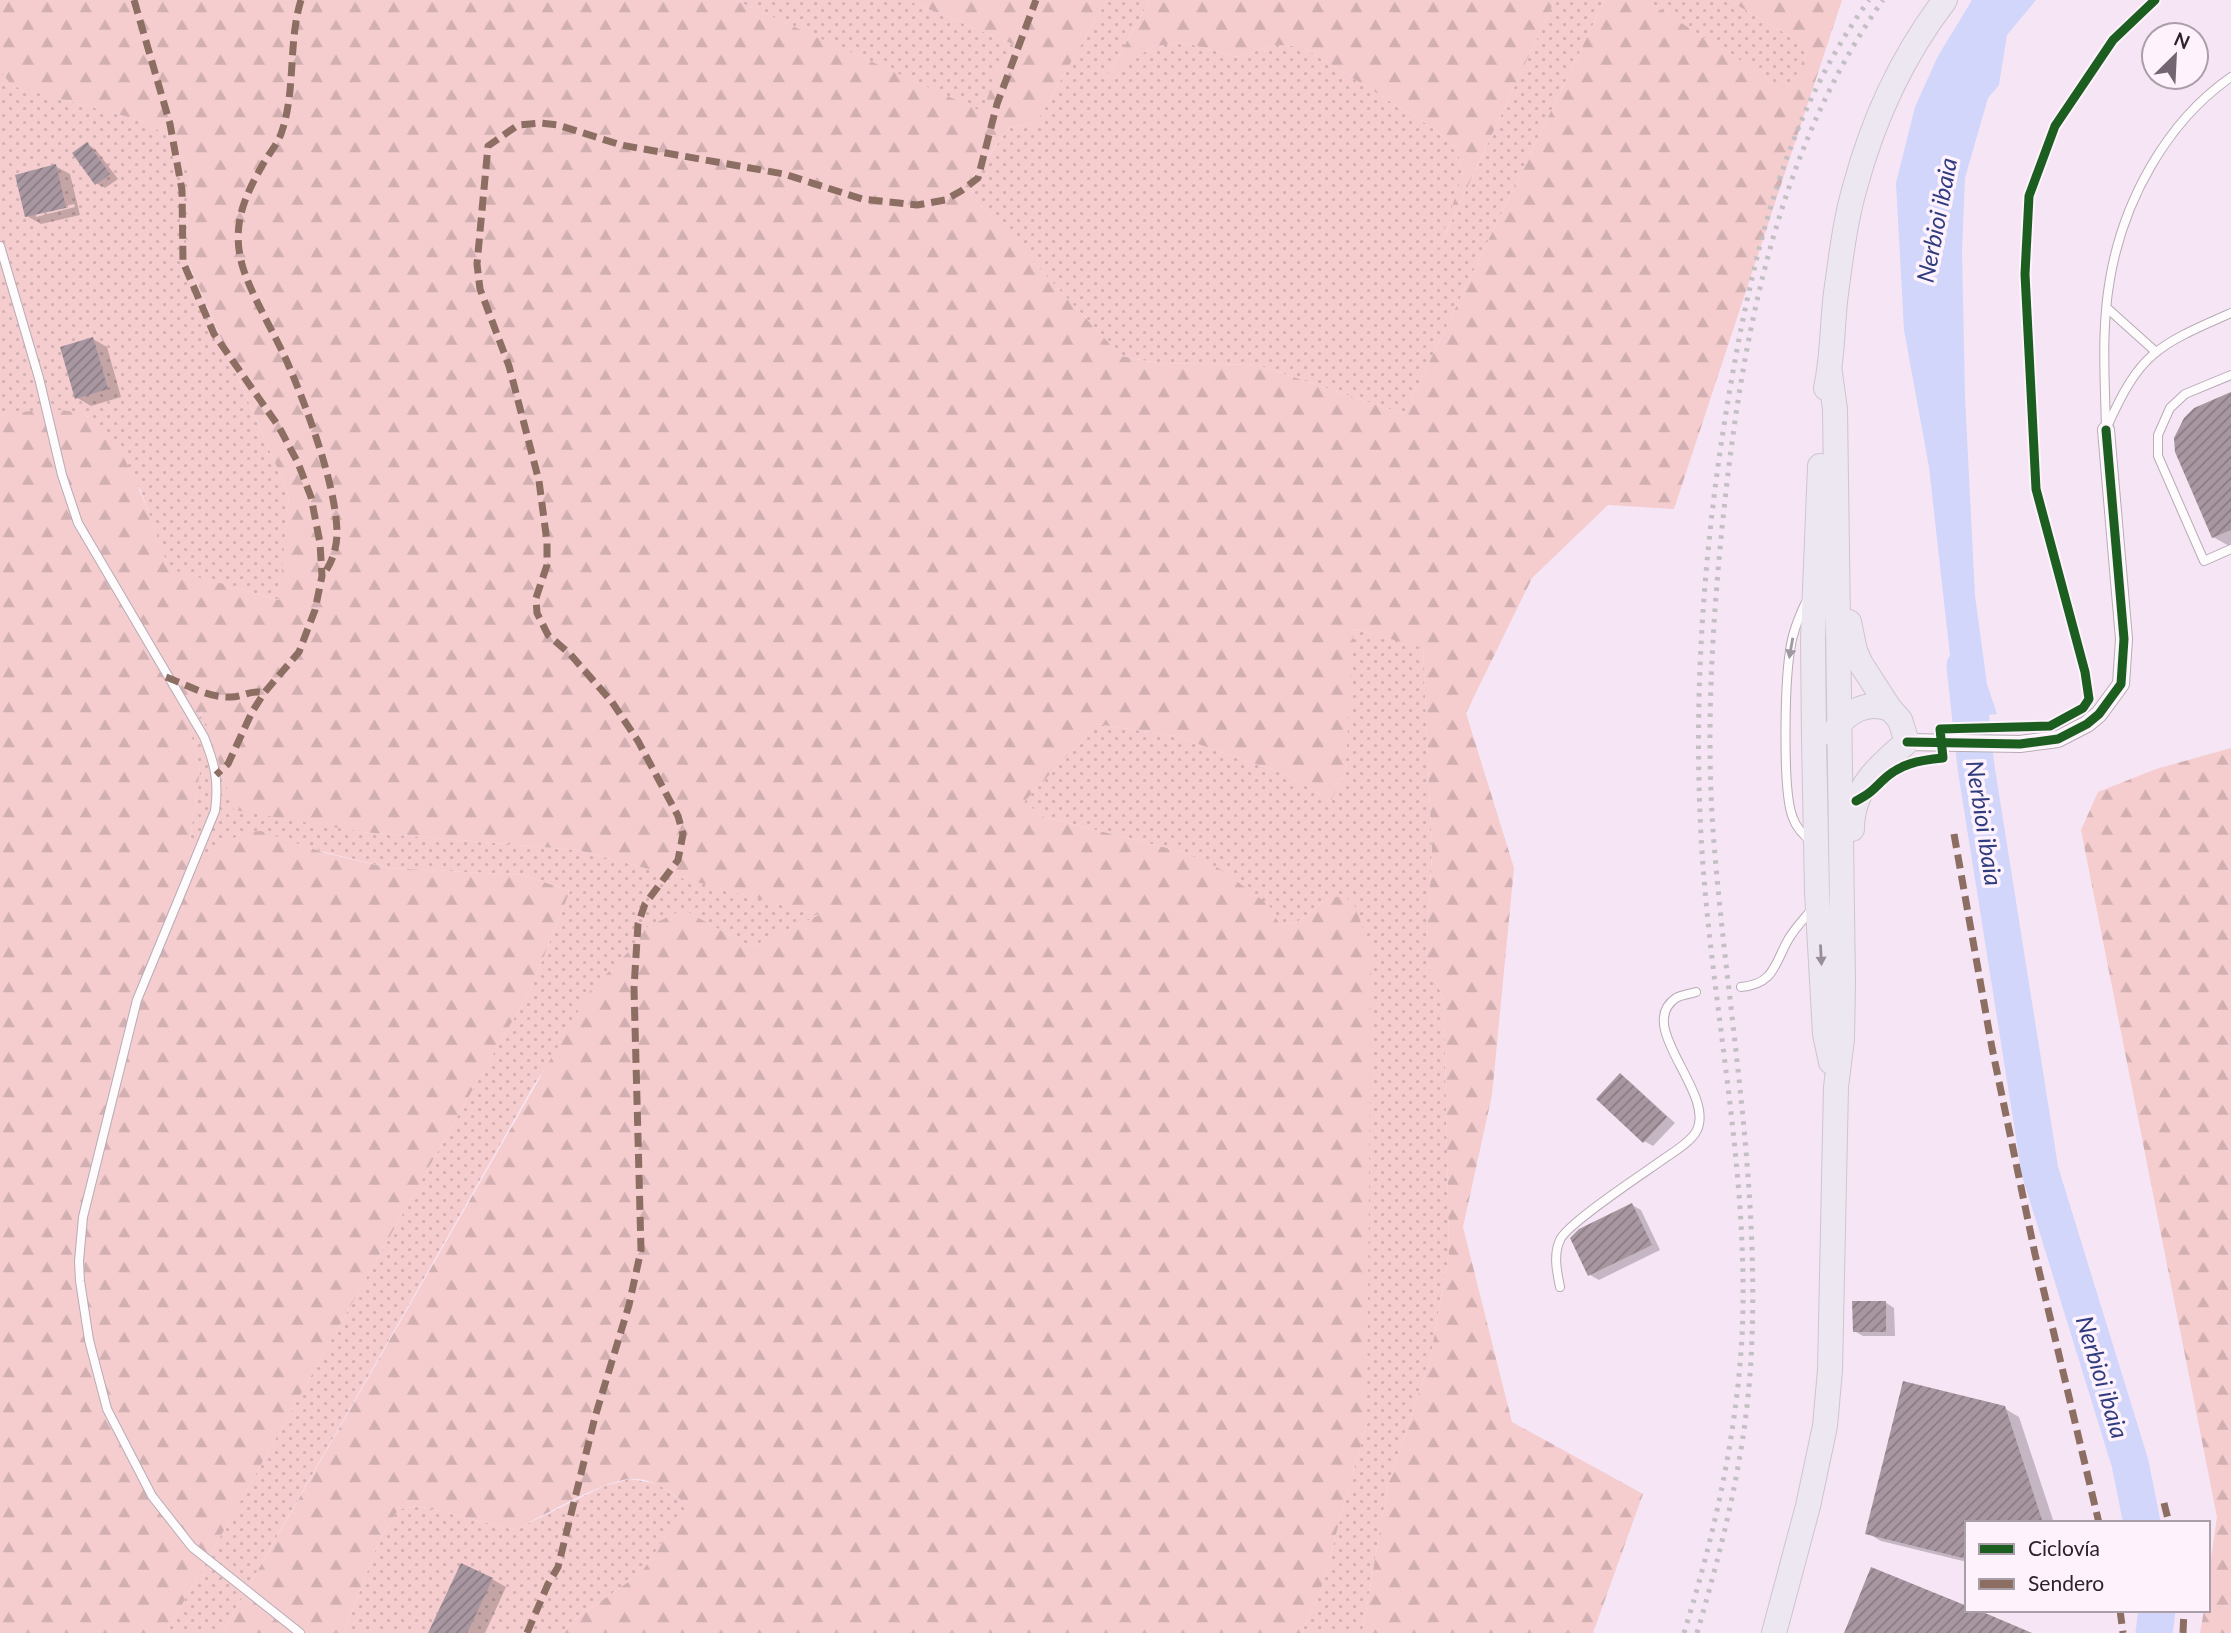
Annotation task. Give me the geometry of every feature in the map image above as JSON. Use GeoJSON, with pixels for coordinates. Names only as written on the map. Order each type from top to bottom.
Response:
{"type":"FeatureCollection","features":[{"type":"Feature","properties":{"kind":"main road"},"geometry":{"type":"LineString","coordinates":[[1836,1087],[1825,1034],[1816,846],[1815,585],[1824,397],[1830,373],[1835,304],[1845,230],[1854,188],[1885,101],[1924,30],[1945,0]]}},
{"type":"Feature","properties":{"kind":"main road"},"geometry":{"type":"LineString","coordinates":[[1774,1633],[1808,1506],[1826,1412],[1830,1370],[1836,1087],[1842,1039],[1843,982],[1837,735],[1835,410],[1830,373]]}},
{"type":"Feature","properties":{"kind":"main road"},"geometry":{"type":"LineString","coordinates":[[1835,458],[1845,486],[1849,624],[1854,651],[1872,682],[1900,720],[1898,750],[1871,775],[1856,800],[1852,825],[1854,950],[1843,982]]}},
{"type":"Feature","properties":{"kind":"main road"},"geometry":{"type":"LineString","coordinates":[[1816,548],[1824,582],[1826,716],[1837,735],[1864,760],[1875,761],[1898,750]]}},
{"type":"Feature","properties":{"kind":"main road"},"geometry":{"type":"LineString","coordinates":[[1817,894],[1826,863],[1826,756],[1837,735],[1860,708],[1879,705],[1890,709]]}},
{"type":"Feature","properties":{"kind":"street"},"geometry":{"type":"LineString","coordinates":[[1898,750],[2020,744],[2058,739],[2087,724],[2099,714],[2121,684],[2124,639],[2106,430]]}},
{"type":"Feature","properties":{"kind":"lane"},"geometry":{"type":"LineString","coordinates":[[2106,430],[2104,346],[2116,244],[2152,164],[2202,100],[2231,76]]}},
{"type":"Feature","properties":{"kind":"lane"},"geometry":{"type":"LineString","coordinates":[[0,246],[39,378],[62,475],[78,523],[166,677],[204,737],[218,785],[215,811],[137,1000],[83,1217],[79,1261],[89,1340],[107,1409],[143,1481],[163,1512],[192,1547],[300,1633]]}},
{"type":"Feature","properties":{"kind":"lane"},"geometry":{"type":"LineString","coordinates":[[2107,308],[2156,352]]}},
{"type":"Feature","properties":{"kind":"lane"},"geometry":{"type":"LineString","coordinates":[[2106,430],[2123,390],[2140,366],[2173,338],[2231,313]]}},
{"type":"Feature","properties":{"kind":"lane"},"geometry":{"type":"LineString","coordinates":[[2231,374],[2185,394],[2170,408],[2158,435],[2158,456],[2204,561],[2231,550]]}},
{"type":"Feature","properties":{"kind":"lane"},"geometry":{"type":"LineString","coordinates":[[1741,988],[1757,986],[1772,972],[1789,937],[1817,894]]}},
{"type":"Feature","properties":{"kind":"lane"},"geometry":{"type":"LineString","coordinates":[[1560,1287],[1555,1258],[1560,1238],[1582,1217],[1674,1152],[1697,1131],[1700,1110],[1695,1094],[1665,1036],[1665,1012],[1675,999],[1696,992]]}},
{"type":"Feature","properties":{"kind":"green space"},"geometry":{"type":"Polygon","coordinates":[[[0,0],[735,0],[983,112],[997,67],[1019,47],[907,0],[1107,0],[1036,123],[1009,128],[973,177],[971,195],[1121,356],[1157,363],[1257,365],[1404,414],[1605,0],[1645,0],[1789,91],[1809,47],[1728,0],[1842,0],[1674,509],[1608,505],[1532,578],[1466,713],[1514,868],[1492,1095],[1463,1227],[1512,1422],[1643,1494],[1593,1633],[1362,1633],[1388,1485],[1430,1360],[1449,1253],[1444,1000],[1426,959],[1432,851],[1423,648],[1354,629],[1345,774],[1331,801],[1287,775],[1175,736],[1097,724],[1024,802],[1044,817],[1183,852],[1217,867],[1268,904],[1280,925],[1297,922],[1328,898],[1345,896],[1355,906],[1371,951],[1367,1422],[1319,1596],[1301,1633],[564,1633],[570,1623],[641,1573],[687,1505],[653,1483],[629,1479],[603,1486],[515,1530],[419,1506],[399,1509],[380,1538],[344,1633],[222,1633],[589,992],[639,941],[645,928],[678,912],[688,912],[751,947],[819,915],[578,850],[362,832],[234,810],[202,711],[191,734],[200,771],[190,838],[196,854],[209,854],[244,832],[261,831],[325,853],[389,868],[523,875],[570,891],[530,991],[166,1633],[0,1633],[0,416],[54,410],[86,416],[100,426],[126,461],[147,508],[169,569],[279,600],[289,495],[185,255],[191,173],[170,137],[143,121],[12,86],[0,70],[0,0]]]}},
{"type":"Feature","properties":{"kind":"green space"},"geometry":{"type":"Polygon","coordinates":[[[735,0],[907,0],[1019,47],[997,67],[984,113],[735,0]]]}},
{"type":"Feature","properties":{"kind":"green space"},"geometry":{"type":"Polygon","coordinates":[[[1107,0],[1150,0],[1108,75],[1154,46],[1186,43],[1237,57],[1275,45],[1301,46],[1433,128],[1457,148],[1463,174],[1440,246],[1555,0],[1605,0],[1404,414],[1257,365],[1157,363],[1121,356],[971,195],[973,178],[1009,128],[1036,123],[1107,0]]]}},
{"type":"Feature","properties":{"kind":"green space"},"geometry":{"type":"Polygon","coordinates":[[[1150,0],[1555,0],[1436,254],[1463,174],[1457,148],[1433,128],[1301,46],[1275,45],[1237,57],[1186,43],[1154,46],[1107,77],[1150,0]]]}},
{"type":"Feature","properties":{"kind":"green space"},"geometry":{"type":"Polygon","coordinates":[[[1645,0],[1728,0],[1809,47],[1789,92],[1645,0]]]}},
{"type":"Feature","properties":{"kind":"green space"},"geometry":{"type":"Polygon","coordinates":[[[0,70],[13,86],[143,121],[170,137],[191,173],[185,256],[289,495],[280,600],[169,570],[141,491],[87,416],[44,412],[0,416],[0,70]]]}},
{"type":"Feature","properties":{"kind":"green space"},"geometry":{"type":"Polygon","coordinates":[[[1353,629],[1423,647],[1432,851],[1426,959],[1444,1000],[1449,1253],[1430,1360],[1388,1485],[1362,1633],[1301,1633],[1319,1596],[1367,1422],[1328,898],[1297,922],[1280,925],[1268,904],[1183,852],[1044,817],[1024,802],[1097,724],[1175,736],[1287,775],[1331,801],[1345,774],[1353,629]]]}},
{"type":"Feature","properties":{"kind":"green space"},"geometry":{"type":"Polygon","coordinates":[[[203,710],[362,832],[578,850],[820,915],[751,947],[688,912],[645,928],[639,941],[535,1083],[222,1633],[166,1633],[530,991],[570,891],[523,875],[389,868],[244,832],[209,854],[195,854],[190,838],[200,771],[191,734],[203,710]]]}},
{"type":"Feature","properties":{"kind":"green space"},"geometry":{"type":"Polygon","coordinates":[[[2231,748],[2231,1633],[2200,1633],[2204,1612],[2210,1612],[2210,1565],[2217,1517],[2081,830],[2098,792],[2156,769],[2231,748]]]}},
{"type":"Feature","properties":{"kind":"green space"},"geometry":{"type":"Polygon","coordinates":[[[630,1479],[658,1484],[688,1505],[641,1573],[570,1623],[564,1633],[344,1633],[380,1538],[399,1509],[419,1506],[515,1530],[604,1486],[630,1479]]]}},
{"type":"Feature","properties":{"kind":"water"},"geometry":{"type":"Polygon","coordinates":[[[1972,0],[2036,0],[2007,35],[1999,85],[1988,98],[1965,178],[1962,250],[1965,397],[1975,596],[1987,684],[1997,714],[1957,718],[1929,467],[1904,330],[1896,183],[1915,107],[1938,56],[1972,0]]]}},
{"type":"Feature","properties":{"kind":"building"},"geometry":{"type":"Polygon","coordinates":[[[87,142],[110,174],[95,185],[72,153],[87,142]]]}},
{"type":"Feature","properties":{"kind":"building"},"geometry":{"type":"Polygon","coordinates":[[[56,164],[66,208],[25,217],[15,175],[56,164]]]}},
{"type":"Feature","properties":{"kind":"building"},"geometry":{"type":"Polygon","coordinates":[[[93,337],[108,389],[75,399],[60,347],[93,337]]]}},
{"type":"Feature","properties":{"kind":"building"},"geometry":{"type":"Polygon","coordinates":[[[2231,392],[2231,530],[2212,538],[2175,452],[2174,438],[2184,418],[2194,408],[2231,392]]]}},
{"type":"Feature","properties":{"kind":"building"},"geometry":{"type":"Polygon","coordinates":[[[1620,1073],[1667,1117],[1643,1143],[1596,1099],[1620,1073]]]}},
{"type":"Feature","properties":{"kind":"building"},"geometry":{"type":"Polygon","coordinates":[[[1632,1203],[1652,1245],[1588,1276],[1570,1238],[1579,1229],[1632,1203]]]}},
{"type":"Feature","properties":{"kind":"building"},"geometry":{"type":"Polygon","coordinates":[[[1852,1301],[1886,1301],[1886,1332],[1853,1332],[1852,1301]]]}},
{"type":"Feature","properties":{"kind":"building"},"geometry":{"type":"Polygon","coordinates":[[[1903,1381],[2005,1406],[2042,1521],[1965,1521],[1965,1559],[1865,1534],[1903,1381]]]}},
{"type":"Feature","properties":{"kind":"building"},"geometry":{"type":"Polygon","coordinates":[[[461,1563],[493,1578],[467,1633],[428,1633],[461,1563]]]}},
{"type":"Feature","properties":{"kind":"building"},"geometry":{"type":"Polygon","coordinates":[[[1871,1567],[1965,1605],[1965,1612],[1983,1612],[2032,1633],[1844,1633],[1871,1567]]]}},
{"type":"Feature","properties":{"kind":"waterway","name":"Nerbioi ibaia"},"geometry":{"type":"LineString","coordinates":[[1965,666],[1976,767],[2040,1171],[2130,1463],[2142,1521]]}},
{"type":"Feature","properties":{"kind":"waterway","name":"Nerbioi ibaia"},"geometry":{"type":"LineString","coordinates":[[2154,1633],[2157,1612]]}},
{"type":"Feature","properties":{"kind":"railway"},"geometry":{"type":"LineString","coordinates":[[1684,1633],[1722,1487],[1735,1413],[1742,1337],[1743,1274],[1735,1149],[1712,960],[1701,835],[1701,646],[1711,521],[1740,334],[1772,202],[1802,118],[1821,78],[1843,38],[1869,0]]}},
{"type":"Feature","properties":{"kind":"railway"},"geometry":{"type":"LineString","coordinates":[[1697,1633],[1717,1559],[1741,1450],[1752,1337],[1753,1275],[1746,1151],[1714,843],[1710,769],[1714,622],[1728,477],[1750,334],[1766,263],[1787,193],[1813,126],[1845,61],[1883,0]]}},
{"type":"Feature","properties":{"kind":"marked path"},"geometry":{"type":"LineString","coordinates":[[134,0],[170,124],[182,190],[183,262],[214,334],[279,427],[298,463],[311,497],[320,543],[322,576],[315,610],[299,652],[264,693],[252,712],[228,764],[216,775]]}},
{"type":"Feature","properties":{"kind":"marked path"},"geometry":{"type":"LineString","coordinates":[[301,0],[295,32],[289,99],[282,131],[246,198],[238,238],[247,280],[296,382],[312,424],[332,492],[336,544],[329,566],[322,576]]}},
{"type":"Feature","properties":{"kind":"marked path"},"geometry":{"type":"LineString","coordinates":[[527,1633],[558,1567],[595,1417],[629,1305],[641,1250],[634,988],[638,924],[645,904],[678,860],[683,834],[678,816],[638,741],[612,702],[570,654],[548,635],[537,613],[536,598],[547,565],[547,542],[539,481],[509,366],[480,289],[477,264],[488,146],[518,125],[558,125],[621,145],[784,174],[862,199],[917,205],[945,200],[978,178],[997,104],[1036,0]]}},
{"type":"Feature","properties":{"kind":"marked path"},"geometry":{"type":"LineString","coordinates":[[166,677],[223,697],[264,693]]}},
{"type":"Feature","properties":{"kind":"marked path"},"geometry":{"type":"LineString","coordinates":[[1954,834],[1992,1048],[2035,1254],[2099,1521]]}},
{"type":"Feature","properties":{"kind":"marked path"},"geometry":{"type":"LineString","coordinates":[[2164,1503],[2168,1521]]}},
{"type":"Feature","properties":{"kind":"marked path"},"geometry":{"type":"LineString","coordinates":[[2120,1612],[2123,1633]]}},
{"type":"Feature","properties":{"kind":"marked path"},"geometry":{"type":"LineString","coordinates":[[2183,1633],[2184,1612]]}},
{"type":"Feature","properties":{"kind":"cycle path"},"geometry":{"type":"LineString","coordinates":[[1856,801],[1902,767],[1943,758],[1940,729],[2050,726],[2083,708],[2089,699],[2085,672],[2036,489],[2025,274],[2029,196],[2055,126],[2113,40],[2155,0]]}},
{"type":"Feature","properties":{"kind":"cycle path"},"geometry":{"type":"LineString","coordinates":[[1907,742],[2020,744],[2058,739],[2087,724],[2099,714],[2121,684],[2124,639],[2106,430]]}}]}
